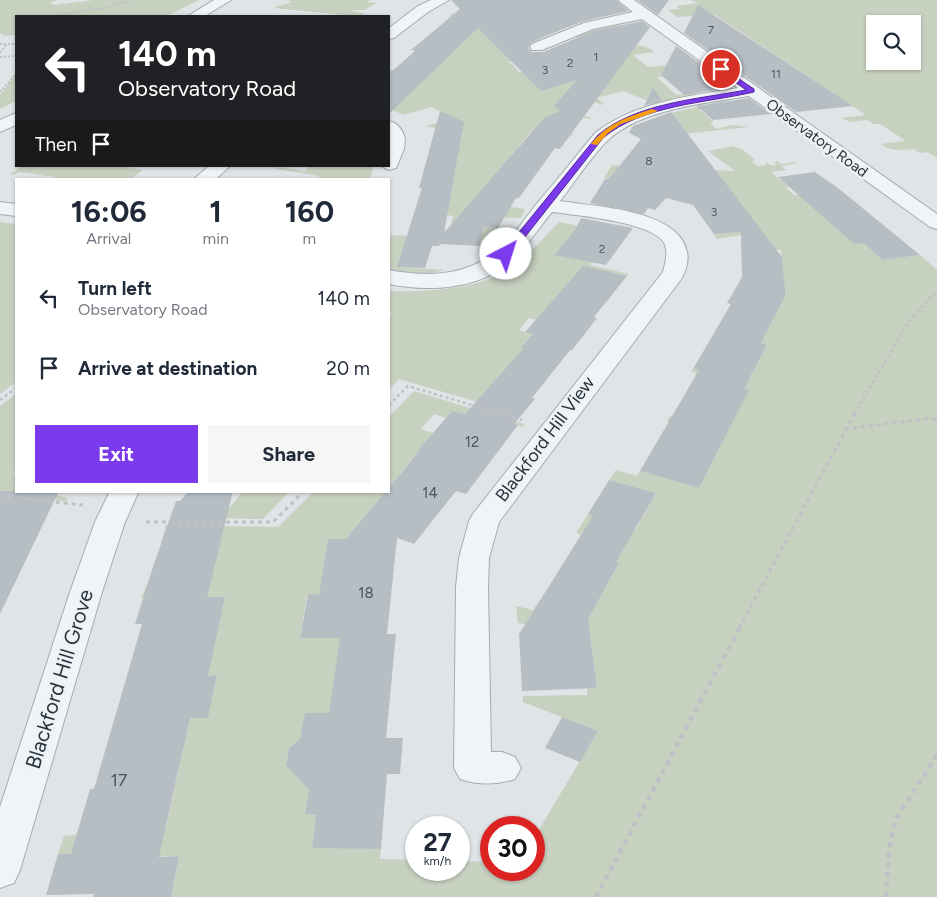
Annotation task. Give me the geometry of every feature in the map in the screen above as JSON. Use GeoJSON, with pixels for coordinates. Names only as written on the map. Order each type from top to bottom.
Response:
{"type":"FeatureCollection","features":[{"type":"Feature","properties":{"kind":"street"},"geometry":{"type":"LineString","coordinates":[[198,15],[224,0]]}},
{"type":"Feature","properties":{"kind":"street"},"geometry":{"type":"LineString","coordinates":[[390,33],[423,9],[442,0]]}},
{"type":"Feature","properties":{"kind":"street","name":"Observatory Road"},"geometry":{"type":"LineString","coordinates":[[624,0],[937,224]]}},
{"type":"Feature","properties":{"kind":"street"},"geometry":{"type":"LineString","coordinates":[[537,47],[588,26],[644,14]]}},
{"type":"Feature","properties":{"kind":"street"},"geometry":{"type":"LineString","coordinates":[[390,277],[409,281],[435,281],[462,278],[480,271],[506,254],[601,136],[619,123],[662,109],[752,91]]}},
{"type":"Feature","properties":{"kind":"street"},"geometry":{"type":"LineString","coordinates":[[0,127],[15,119]]}},
{"type":"Feature","properties":{"kind":"street"},"geometry":{"type":"LineString","coordinates":[[390,127],[394,130],[397,138],[390,159]]}},
{"type":"Feature","properties":{"kind":"street"},"geometry":{"type":"LineString","coordinates":[[204,178],[220,167]]}},
{"type":"Feature","properties":{"kind":"street","name":"Blackford Hill View"},"geometry":{"type":"LineString","coordinates":[[502,768],[473,768],[472,587],[474,558],[478,538],[484,521],[551,428],[674,273],[679,256],[675,242],[669,234],[648,224],[630,219],[546,205]]}},
{"type":"Feature","properties":{"kind":"street"},"geometry":{"type":"LineString","coordinates":[[0,208],[15,210]]}},
{"type":"Feature","properties":{"kind":"street","name":"Blackford Hill Grove"},"geometry":{"type":"LineString","coordinates":[[0,870],[86,592],[117,506]]}},
{"type":"Feature","properties":{"kind":"path"},"geometry":{"type":"LineString","coordinates":[[57,15],[110,7],[131,0]]}},
{"type":"Feature","properties":{"kind":"path"},"geometry":{"type":"LineString","coordinates":[[0,44],[15,43]]}},
{"type":"Feature","properties":{"kind":"path"},"geometry":{"type":"LineString","coordinates":[[0,53],[6,44]]}},
{"type":"Feature","properties":{"kind":"path"},"geometry":{"type":"LineString","coordinates":[[0,57],[15,56]]}},
{"type":"Feature","properties":{"kind":"path"},"geometry":{"type":"LineString","coordinates":[[0,92],[15,74]]}},
{"type":"Feature","properties":{"kind":"path"},"geometry":{"type":"LineString","coordinates":[[596,897],[726,655],[793,523],[845,430],[909,321],[937,291]]}},
{"type":"Feature","properties":{"kind":"path"},"geometry":{"type":"LineString","coordinates":[[390,404],[408,386],[551,428]]}},
{"type":"Feature","properties":{"kind":"path"},"geometry":{"type":"LineString","coordinates":[[0,400],[15,389]]}},
{"type":"Feature","properties":{"kind":"path"},"geometry":{"type":"LineString","coordinates":[[845,430],[937,418]]}},
{"type":"Feature","properties":{"kind":"path"},"geometry":{"type":"LineString","coordinates":[[0,496],[22,496],[66,505],[117,506],[273,522],[302,493]]}},
{"type":"Feature","properties":{"kind":"path"},"geometry":{"type":"LineString","coordinates":[[886,897],[889,850],[896,819],[937,755]]}},
{"type":"Feature","properties":{"kind":"green space"},"geometry":{"type":"Polygon","coordinates":[[[0,0],[55,0],[50,2],[54,5],[94,0],[199,0],[169,15],[15,15],[15,35],[2,36],[4,35],[0,33],[0,0]]]}},
{"type":"Feature","properties":{"kind":"green space"},"geometry":{"type":"Polygon","coordinates":[[[283,0],[370,0],[367,2],[376,3],[365,10],[351,10],[365,14],[363,15],[274,8],[292,1],[283,0]]]}},
{"type":"Feature","properties":{"kind":"green space"},"geometry":{"type":"Polygon","coordinates":[[[690,0],[937,0],[937,158],[927,152],[920,153],[914,149],[901,150],[885,147],[881,144],[906,141],[880,124],[874,124],[867,120],[850,122],[841,118],[866,115],[715,15],[677,17],[668,10],[680,9],[676,6],[698,3],[690,0]]]}},
{"type":"Feature","properties":{"kind":"green space"},"geometry":{"type":"Polygon","coordinates":[[[454,13],[474,17],[608,13],[610,15],[570,26],[542,38],[518,54],[509,63],[519,72],[522,72],[605,52],[572,35],[613,22],[625,31],[617,46],[641,46],[655,52],[633,55],[648,67],[671,65],[665,76],[657,77],[676,95],[695,93],[700,97],[654,106],[648,101],[623,91],[596,98],[604,103],[602,105],[588,100],[565,110],[592,118],[575,116],[539,128],[574,134],[568,137],[530,133],[519,146],[534,148],[514,167],[540,170],[490,204],[525,209],[521,218],[480,217],[478,227],[501,228],[509,231],[503,241],[407,237],[397,267],[446,270],[424,274],[396,272],[390,269],[390,235],[407,236],[408,233],[450,229],[453,216],[446,215],[449,195],[420,194],[420,191],[449,192],[425,170],[455,171],[458,154],[429,153],[460,146],[462,134],[426,126],[453,118],[431,107],[404,115],[390,111],[390,95],[392,96],[395,92],[390,91],[390,88],[397,89],[427,76],[390,72],[390,70],[397,67],[423,70],[433,59],[409,56],[472,21],[448,18],[452,16],[449,15],[454,13]]]}},
{"type":"Feature","properties":{"kind":"green space"},"geometry":{"type":"Polygon","coordinates":[[[15,74],[15,102],[0,109],[0,95],[15,74]]]}},
{"type":"Feature","properties":{"kind":"green space"},"geometry":{"type":"Polygon","coordinates":[[[723,101],[730,107],[700,110],[714,122],[710,123],[716,129],[732,125],[749,127],[684,134],[662,115],[723,101]]]}},
{"type":"Feature","properties":{"kind":"green space"},"geometry":{"type":"Polygon","coordinates":[[[733,146],[742,149],[755,160],[752,161],[757,166],[766,165],[765,163],[777,165],[774,162],[777,161],[780,164],[795,162],[797,163],[781,166],[786,170],[771,172],[789,187],[786,188],[794,195],[804,194],[883,260],[920,255],[937,270],[937,897],[171,897],[179,856],[58,854],[64,836],[76,835],[78,830],[166,828],[183,750],[179,718],[208,717],[217,676],[128,673],[131,663],[219,623],[225,597],[141,598],[165,543],[161,543],[166,525],[278,527],[312,493],[386,493],[396,539],[328,539],[323,570],[351,595],[307,595],[300,638],[345,638],[329,713],[318,739],[298,741],[289,748],[286,765],[312,774],[305,814],[316,815],[312,847],[381,849],[380,859],[405,860],[405,881],[470,881],[470,861],[480,862],[480,881],[545,881],[545,820],[598,731],[523,702],[523,696],[587,695],[587,688],[597,687],[590,635],[518,623],[516,606],[533,610],[540,600],[589,616],[619,564],[572,549],[581,535],[576,533],[588,514],[636,529],[656,493],[609,480],[616,470],[637,476],[640,471],[699,488],[722,443],[666,427],[669,422],[667,421],[670,416],[727,431],[748,390],[695,376],[696,373],[691,371],[693,369],[748,382],[767,345],[715,332],[720,323],[766,333],[782,301],[734,291],[743,275],[742,269],[783,272],[781,250],[741,247],[741,235],[717,239],[714,234],[738,232],[757,225],[747,212],[727,213],[711,193],[623,203],[616,210],[590,203],[593,198],[621,202],[631,182],[604,178],[612,165],[735,171],[708,151],[733,146]]]}},
{"type":"Feature","properties":{"kind":"green space"},"geometry":{"type":"Polygon","coordinates":[[[21,167],[126,167],[143,170],[132,178],[55,178],[19,172],[14,175],[10,174],[21,167]]]}},
{"type":"Feature","properties":{"kind":"green space"},"geometry":{"type":"Polygon","coordinates":[[[279,167],[305,171],[308,167],[374,167],[370,178],[318,178],[320,176],[276,169],[279,167]]]}},
{"type":"Feature","properties":{"kind":"green space"},"geometry":{"type":"Polygon","coordinates":[[[0,222],[15,224],[15,383],[0,394],[0,222]]]}},
{"type":"Feature","properties":{"kind":"green space"},"geometry":{"type":"Polygon","coordinates":[[[559,222],[628,236],[626,238],[576,229],[555,254],[592,262],[590,265],[629,274],[627,276],[593,269],[576,289],[610,298],[548,318],[589,328],[587,331],[529,318],[519,330],[533,334],[521,349],[563,359],[555,369],[479,399],[524,412],[522,415],[399,379],[390,388],[390,316],[392,313],[390,312],[390,291],[435,290],[481,282],[509,270],[559,222]]]}},
{"type":"Feature","properties":{"kind":"green space"},"geometry":{"type":"Polygon","coordinates":[[[414,391],[524,424],[523,427],[491,418],[489,421],[452,411],[446,418],[434,414],[421,429],[433,433],[418,450],[456,461],[449,469],[413,458],[390,487],[390,416],[414,391]]]}},
{"type":"Feature","properties":{"kind":"green space"},"geometry":{"type":"Polygon","coordinates":[[[15,395],[15,470],[13,473],[15,474],[15,492],[0,492],[0,406],[15,395]]]}},
{"type":"Feature","properties":{"kind":"green space"},"geometry":{"type":"Polygon","coordinates":[[[25,493],[48,493],[68,498],[65,502],[25,493]]]}},
{"type":"Feature","properties":{"kind":"green space"},"geometry":{"type":"Polygon","coordinates":[[[241,493],[288,493],[263,519],[207,518],[225,513],[241,493]]]}},
{"type":"Feature","properties":{"kind":"building"},"geometry":{"type":"Polygon","coordinates":[[[451,0],[616,0],[629,11],[583,21],[531,42],[528,48],[532,52],[543,52],[594,31],[642,21],[650,27],[560,149],[555,148],[519,198],[516,198],[498,228],[483,227],[480,246],[440,244],[439,246],[432,246],[425,268],[397,267],[422,188],[419,188],[440,111],[464,122],[444,233],[544,118],[560,111],[554,106],[577,80],[541,91],[478,28],[390,113],[390,73],[415,51],[411,50],[460,9],[451,0]]]}},
{"type":"Feature","properties":{"kind":"building"},"geometry":{"type":"Polygon","coordinates":[[[637,0],[669,0],[658,15],[637,0]]]}},
{"type":"Feature","properties":{"kind":"building"},"geometry":{"type":"Polygon","coordinates":[[[698,5],[853,106],[796,112],[684,33],[698,5]]]}},
{"type":"Feature","properties":{"kind":"building"},"geometry":{"type":"Polygon","coordinates":[[[676,46],[733,87],[684,95],[661,75],[676,46]]]}},
{"type":"Feature","properties":{"kind":"building"},"geometry":{"type":"Polygon","coordinates":[[[653,88],[662,100],[644,106],[653,88]]]}},
{"type":"Feature","properties":{"kind":"building"},"geometry":{"type":"Polygon","coordinates":[[[749,98],[771,114],[713,120],[697,106],[749,98]]]}},
{"type":"Feature","properties":{"kind":"building"},"geometry":{"type":"Polygon","coordinates":[[[671,112],[782,257],[785,292],[785,296],[761,343],[767,345],[744,389],[749,390],[699,488],[640,471],[699,370],[693,369],[731,304],[727,303],[742,278],[741,232],[714,234],[693,205],[666,198],[655,210],[648,208],[644,214],[590,203],[605,179],[609,179],[641,139],[629,133],[633,126],[671,112]]]}},
{"type":"Feature","properties":{"kind":"building"},"geometry":{"type":"Polygon","coordinates":[[[815,172],[838,188],[920,255],[883,260],[863,243],[854,244],[778,177],[815,172]]]}},
{"type":"Feature","properties":{"kind":"building"},"geometry":{"type":"Polygon","coordinates":[[[581,218],[633,228],[606,265],[554,255],[575,230],[581,218]]]}},
{"type":"Feature","properties":{"kind":"building"},"geometry":{"type":"Polygon","coordinates":[[[583,266],[627,276],[594,317],[597,318],[532,398],[535,399],[514,424],[518,425],[466,494],[456,491],[414,544],[397,538],[387,634],[396,634],[386,738],[403,738],[400,774],[387,774],[381,849],[312,848],[316,815],[305,814],[309,790],[286,765],[289,748],[300,739],[305,713],[329,713],[340,638],[300,638],[308,594],[319,595],[328,539],[346,539],[384,493],[390,493],[390,487],[420,450],[418,450],[452,411],[465,414],[523,349],[521,348],[533,334],[525,332],[583,266]]]}},
{"type":"Feature","properties":{"kind":"building"},"geometry":{"type":"Polygon","coordinates":[[[609,480],[656,493],[616,562],[619,563],[588,619],[597,688],[522,691],[519,634],[593,516],[588,514],[609,480]]]}},
{"type":"Feature","properties":{"kind":"building"},"geometry":{"type":"Polygon","coordinates":[[[0,491],[58,493],[0,614],[0,491]]]}},
{"type":"Feature","properties":{"kind":"building"},"geometry":{"type":"Polygon","coordinates":[[[187,493],[233,493],[207,597],[225,597],[208,676],[217,675],[208,718],[190,718],[159,857],[179,856],[171,897],[93,897],[94,894],[46,895],[58,854],[71,854],[90,789],[94,789],[142,624],[135,624],[176,501],[180,501],[187,493]]]}},
{"type":"Feature","properties":{"kind":"building"},"geometry":{"type":"Polygon","coordinates":[[[562,717],[598,731],[580,762],[545,748],[562,717]]]}},
{"type":"Feature","properties":{"kind":"slow traffic"},"geometry":{"type":"LineString","coordinates":[[595,144],[601,136],[619,123],[654,111]]}},
{"type":"Feature","properties":{"kind":"route"},"geometry":{"type":"LineString","coordinates":[[506,254],[601,136],[612,127],[638,115],[752,91],[721,69]]}}]}
